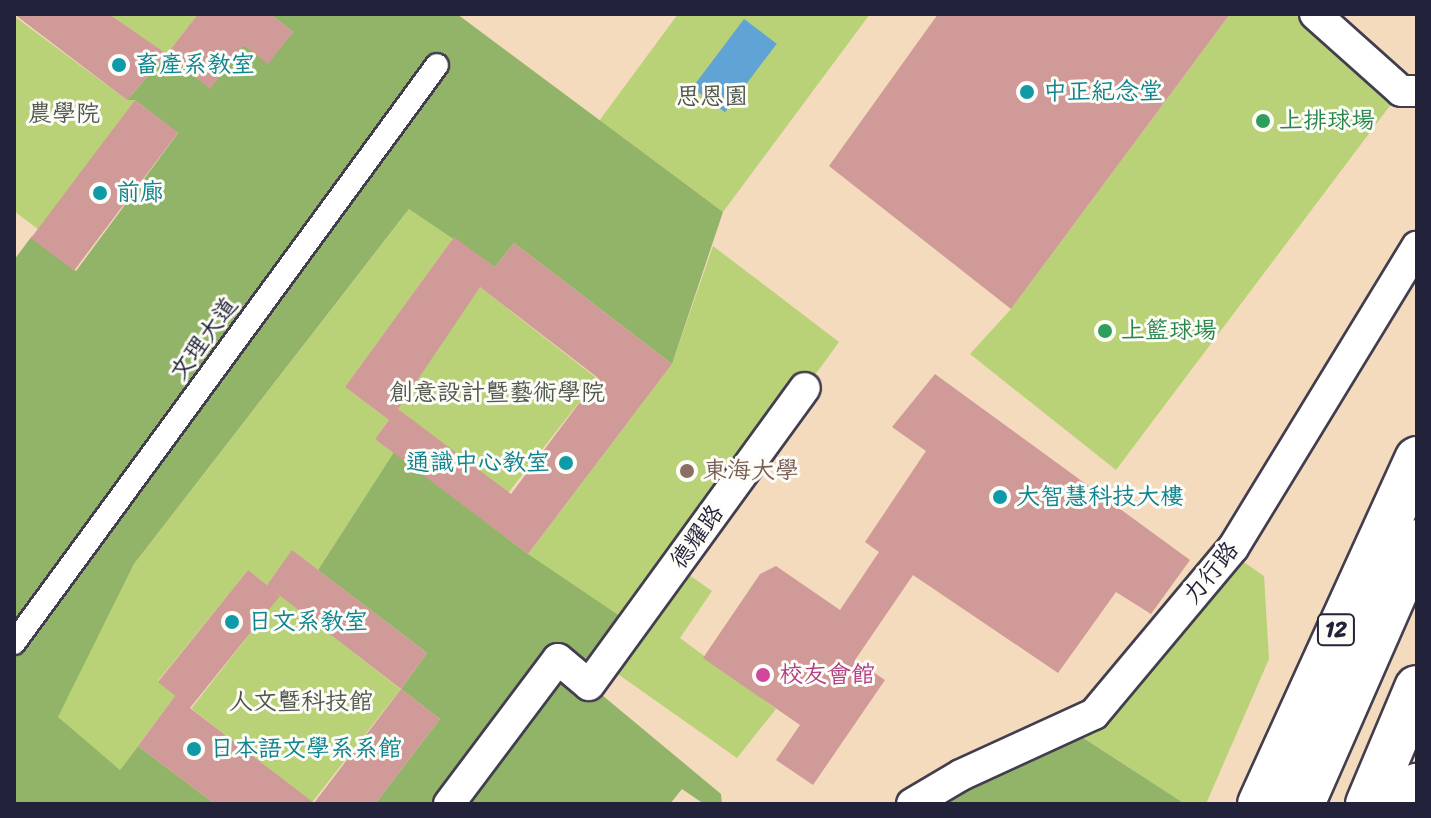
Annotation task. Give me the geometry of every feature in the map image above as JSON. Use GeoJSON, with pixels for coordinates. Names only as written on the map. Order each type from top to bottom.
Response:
{"type":"FeatureCollection","features":[{"type":"Feature","properties":{"kind":"main road","name":"12"},"geometry":{"type":"LineString","coordinates":[[1260,804],[1417,459]]}},
{"type":"Feature","properties":{"kind":"main road","name":"12"},"geometry":{"type":"LineString","coordinates":[[1302,804],[1417,542]]}},
{"type":"Feature","properties":{"kind":"main road"},"geometry":{"type":"LineString","coordinates":[[1368,804],[1417,688]]}},
{"type":"Feature","properties":{"kind":"main road"},"geometry":{"type":"LineString","coordinates":[[1409,804],[1417,786]]}},
{"type":"Feature","properties":{"kind":"street"},"geometry":{"type":"LineString","coordinates":[[1315,14],[1401,91],[1417,91]]}},
{"type":"Feature","properties":{"kind":"street","name":"文理大道"},"geometry":{"type":"LineString","coordinates":[[14,643],[437,65]]}},
{"type":"Feature","properties":{"kind":"street","name":"力行路"},"geometry":{"type":"LineString","coordinates":[[912,804],[961,775],[1094,714],[1233,548],[1417,247]]}},
{"type":"Feature","properties":{"kind":"street","name":"德耀路"},"geometry":{"type":"LineString","coordinates":[[449,804],[558,659],[589,685],[805,388]]}},
{"type":"Feature","properties":{"kind":"green space"},"geometry":{"type":"Polygon","coordinates":[[[109,14],[198,14],[167,54],[109,14]]]}},
{"type":"Feature","properties":{"kind":"green space"},"geometry":{"type":"Polygon","coordinates":[[[270,14],[457,14],[723,212],[672,364],[514,243],[495,267],[409,209],[134,564],[58,717],[120,770],[138,746],[215,804],[14,804],[14,260],[32,236],[76,271],[178,133],[135,100],[127,100],[167,54],[210,88],[244,45],[268,63],[293,32],[270,14]]]}},
{"type":"Feature","properties":{"kind":"green space","name":"思恩園"},"geometry":{"type":"Polygon","coordinates":[[[678,14],[870,14],[723,212],[599,121],[678,14]]]}},
{"type":"Feature","properties":{"kind":"green space"},"geometry":{"type":"Polygon","coordinates":[[[1230,14],[1299,14],[1401,91],[1116,470],[970,354],[1011,309],[1230,14]]]}},
{"type":"Feature","properties":{"kind":"green space","name":"農學院"},"geometry":{"type":"Polygon","coordinates":[[[14,16],[127,100],[135,100],[39,230],[14,211],[14,16]]]}},
{"type":"Feature","properties":{"kind":"green space"},"geometry":{"type":"Polygon","coordinates":[[[410,208],[454,237],[345,387],[389,420],[375,439],[394,452],[318,570],[292,551],[267,585],[248,570],[158,681],[175,696],[120,770],[57,718],[134,564],[410,208]]]}},
{"type":"Feature","properties":{"kind":"green space"},"geometry":{"type":"Polygon","coordinates":[[[713,246],[839,342],[676,566],[712,591],[680,638],[776,709],[737,758],[605,665],[528,554],[672,364],[713,246]]]}},
{"type":"Feature","properties":{"kind":"green space","name":"創意設計暨藝術學院"},"geometry":{"type":"Polygon","coordinates":[[[480,287],[597,379],[507,495],[389,403],[480,287]]]}},
{"type":"Feature","properties":{"kind":"green space"},"geometry":{"type":"Polygon","coordinates":[[[394,452],[528,554],[633,625],[590,685],[721,794],[722,804],[704,804],[682,789],[670,804],[375,804],[440,719],[401,689],[427,653],[318,570],[394,452]]]}},
{"type":"Feature","properties":{"kind":"green space"},"geometry":{"type":"Polygon","coordinates":[[[1219,545],[1264,576],[1269,659],[1206,804],[1185,804],[1068,728],[1219,545]]]}},
{"type":"Feature","properties":{"kind":"green space","name":"人文暨科技館"},"geometry":{"type":"Polygon","coordinates":[[[280,595],[401,689],[312,803],[191,708],[280,595]]]}},
{"type":"Feature","properties":{"kind":"green space"},"geometry":{"type":"Polygon","coordinates":[[[1068,728],[1185,804],[912,804],[1068,728]]]}},
{"type":"Feature","properties":{"kind":"water"},"geometry":{"type":"Polygon","coordinates":[[[744,19],[777,44],[725,112],[692,88],[744,19]]]}},
{"type":"Feature","properties":{"kind":"building","name":"畜產系教室"},"geometry":{"type":"Polygon","coordinates":[[[14,14],[109,14],[167,54],[127,100],[14,14]]]}},
{"type":"Feature","properties":{"kind":"building"},"geometry":{"type":"Polygon","coordinates":[[[198,14],[270,14],[293,32],[268,64],[244,45],[210,89],[167,54],[198,14]]]}},
{"type":"Feature","properties":{"kind":"building","name":"中正紀念堂"},"geometry":{"type":"Polygon","coordinates":[[[938,14],[1230,14],[1011,309],[829,166],[938,14]]]}},
{"type":"Feature","properties":{"kind":"building","name":"前廊"},"geometry":{"type":"Polygon","coordinates":[[[135,100],[178,132],[74,271],[31,238],[135,100]]]}},
{"type":"Feature","properties":{"kind":"building"},"geometry":{"type":"Polygon","coordinates":[[[454,237],[495,267],[514,243],[672,364],[528,554],[375,439],[389,420],[345,387],[454,237]],[[480,287],[398,409],[511,494],[598,378],[480,287]]]}},
{"type":"Feature","properties":{"kind":"building","name":"大智慧科技大樓"},"geometry":{"type":"Polygon","coordinates":[[[935,374],[1190,560],[1151,614],[1116,592],[1058,673],[913,575],[855,660],[885,680],[813,785],[776,760],[800,725],[703,658],[760,574],[776,566],[840,610],[879,552],[865,542],[926,451],[892,427],[935,374]]]}},
{"type":"Feature","properties":{"kind":"building"},"geometry":{"type":"Polygon","coordinates":[[[292,550],[427,653],[401,689],[440,719],[375,804],[215,804],[138,746],[175,696],[186,705],[158,682],[248,570],[267,585],[292,550]],[[270,588],[280,596],[190,708],[314,803],[401,689],[270,588]]]}},
{"type":"Feature","properties":{"kind":"place","name":"畜產系教室"},"geometry":{"type":"Point","coordinates":[119,65]}},
{"type":"Feature","properties":{"kind":"place","name":"中正紀念堂"},"geometry":{"type":"Point","coordinates":[1027,92]}},
{"type":"Feature","properties":{"kind":"place","name":"上排球場"},"geometry":{"type":"Point","coordinates":[1263,121]}},
{"type":"Feature","properties":{"kind":"place","name":"前廊"},"geometry":{"type":"Point","coordinates":[100,193]}},
{"type":"Feature","properties":{"kind":"place","name":"上籃球場"},"geometry":{"type":"Point","coordinates":[1105,331]}},
{"type":"Feature","properties":{"kind":"place","name":"通識中心教室"},"geometry":{"type":"Point","coordinates":[566,463]}},
{"type":"Feature","properties":{"kind":"place","name":"東海大學"},"geometry":{"type":"Point","coordinates":[687,471]}},
{"type":"Feature","properties":{"kind":"place","name":"大智慧科技大樓"},"geometry":{"type":"Point","coordinates":[1000,497]}},
{"type":"Feature","properties":{"kind":"place","name":"日文系教室"},"geometry":{"type":"Point","coordinates":[232,622]}},
{"type":"Feature","properties":{"kind":"place","name":"校友會館"},"geometry":{"type":"Point","coordinates":[763,675]}},
{"type":"Feature","properties":{"kind":"place","name":"日本語文學系系館"},"geometry":{"type":"Point","coordinates":[194,749]}}]}
